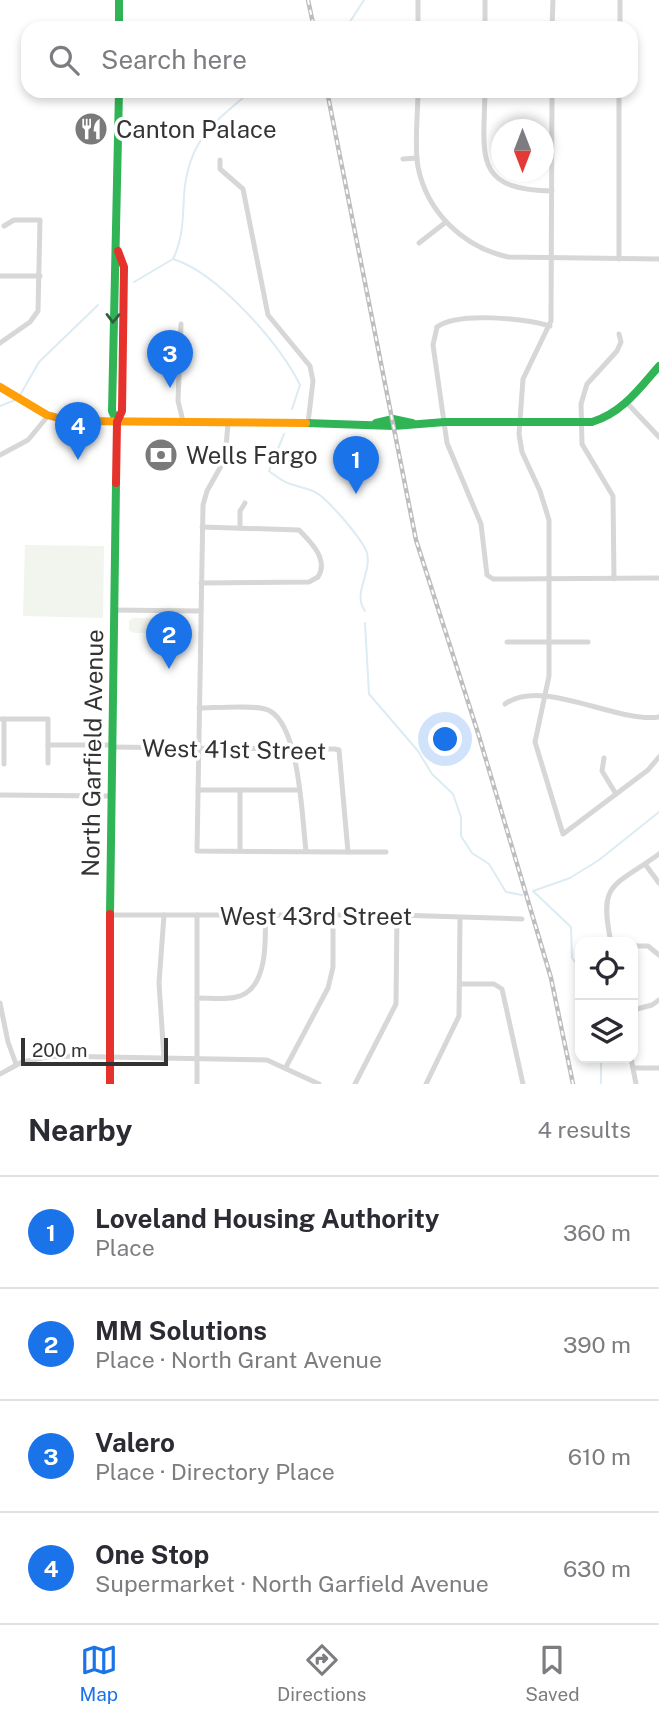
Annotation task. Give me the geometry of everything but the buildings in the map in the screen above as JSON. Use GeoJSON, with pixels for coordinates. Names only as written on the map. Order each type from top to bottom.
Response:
{"type":"FeatureCollection","features":[{"type":"Feature","properties":{"kind":"main road"},"geometry":{"type":"LineString","coordinates":[[119,0],[119,21]]}},
{"type":"Feature","properties":{"kind":"main road","name":"North Garfield Avenue"},"geometry":{"type":"LineString","coordinates":[[110,1084],[110,796],[117,422],[122,411],[124,279],[118,251],[119,98]]}},
{"type":"Feature","properties":{"kind":"main road"},"geometry":{"type":"LineString","coordinates":[[4,389],[48,416],[70,421],[376,423],[393,419],[412,423],[581,423],[605,418],[627,403],[659,366]]}},
{"type":"Feature","properties":{"kind":"street"},"geometry":{"type":"LineString","coordinates":[[418,0],[418,21]]}},
{"type":"Feature","properties":{"kind":"street"},"geometry":{"type":"LineString","coordinates":[[485,0],[485,21]]}},
{"type":"Feature","properties":{"kind":"street"},"geometry":{"type":"LineString","coordinates":[[552,21],[553,0]]}},
{"type":"Feature","properties":{"kind":"street"},"geometry":{"type":"LineString","coordinates":[[620,0],[620,21]]}},
{"type":"Feature","properties":{"kind":"street"},"geometry":{"type":"LineString","coordinates":[[418,98],[417,158],[426,191],[446,222],[468,240],[498,254],[552,259],[659,259]]}},
{"type":"Feature","properties":{"kind":"street"},"geometry":{"type":"LineString","coordinates":[[485,98],[484,145],[492,172],[514,189],[552,191]]}},
{"type":"Feature","properties":{"kind":"street"},"geometry":{"type":"LineString","coordinates":[[552,98],[550,326],[526,371],[519,422],[522,452],[547,510],[550,642],[546,696],[535,742],[563,834],[648,770],[659,757]]}},
{"type":"Feature","properties":{"kind":"street"},"geometry":{"type":"LineString","coordinates":[[619,98],[619,260]]}},
{"type":"Feature","properties":{"kind":"street"},"geometry":{"type":"LineString","coordinates":[[403,159],[417,158]]}},
{"type":"Feature","properties":{"kind":"street"},"geometry":{"type":"LineString","coordinates":[[220,160],[220,169],[243,189],[268,315],[310,366],[313,381],[308,423]]}},
{"type":"Feature","properties":{"kind":"street"},"geometry":{"type":"LineString","coordinates":[[0,343],[37,314],[40,276],[40,220],[14,220],[4,226]]}},
{"type":"Feature","properties":{"kind":"street"},"geometry":{"type":"LineString","coordinates":[[419,243],[446,222]]}},
{"type":"Feature","properties":{"kind":"street"},"geometry":{"type":"LineString","coordinates":[[0,276],[40,276]]}},
{"type":"Feature","properties":{"kind":"street"},"geometry":{"type":"LineString","coordinates":[[550,326],[521,320],[455,320],[435,325],[433,345],[449,449],[481,524],[488,577],[659,578]]}},
{"type":"Feature","properties":{"kind":"street"},"geometry":{"type":"LineString","coordinates":[[181,324],[178,401],[183,422]]}},
{"type":"Feature","properties":{"kind":"street"},"geometry":{"type":"LineString","coordinates":[[614,579],[613,496],[606,480],[585,450],[581,423],[584,390],[617,351],[621,342],[619,334]]}},
{"type":"Feature","properties":{"kind":"street"},"geometry":{"type":"LineString","coordinates":[[627,403],[658,433]]}},
{"type":"Feature","properties":{"kind":"street"},"geometry":{"type":"LineString","coordinates":[[0,455],[28,440],[48,416]]}},
{"type":"Feature","properties":{"kind":"street"},"geometry":{"type":"LineString","coordinates":[[228,423],[225,459],[204,498],[197,851],[386,852]]}},
{"type":"Feature","properties":{"kind":"street"},"geometry":{"type":"LineString","coordinates":[[240,528],[240,511],[245,503]]}},
{"type":"Feature","properties":{"kind":"street"},"geometry":{"type":"LineString","coordinates":[[201,583],[305,583],[320,575],[321,559],[299,530],[202,527]]}},
{"type":"Feature","properties":{"kind":"street"},"geometry":{"type":"LineString","coordinates":[[114,610],[201,611]]}},
{"type":"Feature","properties":{"kind":"street"},"geometry":{"type":"LineString","coordinates":[[507,642],[588,642]]}},
{"type":"Feature","properties":{"kind":"street"},"geometry":{"type":"LineString","coordinates":[[505,704],[521,697],[546,696],[637,718],[659,718]]}},
{"type":"Feature","properties":{"kind":"street"},"geometry":{"type":"LineString","coordinates":[[200,708],[268,709],[286,729],[292,749],[306,852]]}},
{"type":"Feature","properties":{"kind":"street"},"geometry":{"type":"LineString","coordinates":[[4,764],[2,719],[48,719],[48,763]]}},
{"type":"Feature","properties":{"kind":"street","name":"West 41st Street"},"geometry":{"type":"LineString","coordinates":[[48,745],[339,750],[348,852]]}},
{"type":"Feature","properties":{"kind":"street"},"geometry":{"type":"LineString","coordinates":[[604,758],[602,771],[616,794]]}},
{"type":"Feature","properties":{"kind":"street"},"geometry":{"type":"LineString","coordinates":[[198,790],[298,790]]}},
{"type":"Feature","properties":{"kind":"street"},"geometry":{"type":"LineString","coordinates":[[240,790],[240,851]]}},
{"type":"Feature","properties":{"kind":"street"},"geometry":{"type":"LineString","coordinates":[[0,794],[110,796]]}},
{"type":"Feature","properties":{"kind":"street"},"geometry":{"type":"LineString","coordinates":[[610,937],[604,911],[608,895],[659,854]]}},
{"type":"Feature","properties":{"kind":"street"},"geometry":{"type":"LineString","coordinates":[[645,864],[659,883]]}},
{"type":"Feature","properties":{"kind":"street","name":"West 43rd Street"},"geometry":{"type":"LineString","coordinates":[[110,915],[397,915],[522,919]]}},
{"type":"Feature","properties":{"kind":"street"},"geometry":{"type":"LineString","coordinates":[[164,915],[159,983],[164,1059]]}},
{"type":"Feature","properties":{"kind":"street"},"geometry":{"type":"LineString","coordinates":[[197,1084],[198,915]]}},
{"type":"Feature","properties":{"kind":"street"},"geometry":{"type":"LineString","coordinates":[[197,998],[236,998],[248,991],[265,961],[265,915]]}},
{"type":"Feature","properties":{"kind":"street"},"geometry":{"type":"LineString","coordinates":[[286,1067],[328,988],[334,960],[333,915]]}},
{"type":"Feature","properties":{"kind":"street"},"geometry":{"type":"LineString","coordinates":[[355,1084],[396,1004],[397,915]]}},
{"type":"Feature","properties":{"kind":"street"},"geometry":{"type":"LineString","coordinates":[[426,1084],[458,1021],[460,918]]}},
{"type":"Feature","properties":{"kind":"street"},"geometry":{"type":"LineString","coordinates":[[638,946],[648,946],[659,955]]}},
{"type":"Feature","properties":{"kind":"street"},"geometry":{"type":"LineString","coordinates":[[460,984],[494,984],[502,989],[523,1084]]}},
{"type":"Feature","properties":{"kind":"street"},"geometry":{"type":"LineString","coordinates":[[638,1009],[659,1000]]}},
{"type":"Feature","properties":{"kind":"street"},"geometry":{"type":"LineString","coordinates":[[0,1003],[8,1042],[16,1064]]}},
{"type":"Feature","properties":{"kind":"street"},"geometry":{"type":"LineString","coordinates":[[0,1074],[16,1064],[53,1056],[267,1060],[319,1084]]}},
{"type":"Feature","properties":{"kind":"street"},"geometry":{"type":"LineString","coordinates":[[632,1063],[636,1084]]}},
{"type":"Feature","properties":{"kind":"street"},"geometry":{"type":"LineString","coordinates":[[633,1068],[659,1068]]}},
{"type":"Feature","properties":{"kind":"shaded area"},"geometry":{"type":"Polygon","coordinates":[[[25,545],[104,546],[103,618],[23,616],[25,545]]]}},
{"type":"Feature","properties":{"kind":"shaded area"},"geometry":{"type":"Polygon","coordinates":[[[133,618],[158,618],[158,633],[134,633],[129,630],[129,621],[133,618]]]}},
{"type":"Feature","properties":{"kind":"waterway"},"geometry":{"type":"LineString","coordinates":[[350,21],[364,0]]}},
{"type":"Feature","properties":{"kind":"waterway"},"geometry":{"type":"LineString","coordinates":[[173,259],[181,236],[186,176],[197,147],[214,124],[243,98]]}},
{"type":"Feature","properties":{"kind":"waterway"},"geometry":{"type":"LineString","coordinates":[[134,282],[173,259],[209,279],[246,312],[290,368],[300,385],[292,409]]}},
{"type":"Feature","properties":{"kind":"waterway"},"geometry":{"type":"LineString","coordinates":[[19,397],[39,362],[98,305]]}},
{"type":"Feature","properties":{"kind":"waterway"},"geometry":{"type":"LineString","coordinates":[[0,406],[15,400]]}},
{"type":"Feature","properties":{"kind":"waterway"},"geometry":{"type":"LineString","coordinates":[[284,434],[269,471],[287,483],[319,495],[335,509],[359,539],[367,553],[368,561],[361,590],[365,611]]}},
{"type":"Feature","properties":{"kind":"waterway"},"geometry":{"type":"LineString","coordinates":[[365,623],[369,694],[418,751],[432,774],[453,794],[461,817],[461,836],[472,853],[489,864],[506,892],[522,895]]}},
{"type":"Feature","properties":{"kind":"waterway"},"geometry":{"type":"LineString","coordinates":[[575,962],[572,958],[571,927],[533,891],[570,878],[599,860],[659,812]]}},
{"type":"Feature","properties":{"kind":"waterway"},"geometry":{"type":"LineString","coordinates":[[601,1063],[601,1084]]}},
{"type":"Feature","properties":{"kind":"railway"},"geometry":{"type":"LineString","coordinates":[[308,0],[312,21]]}},
{"type":"Feature","properties":{"kind":"railway"},"geometry":{"type":"LineString","coordinates":[[328,98],[416,540],[478,733],[551,978],[573,1084]]}},
{"type":"Feature","properties":{"kind":"traffic: fast"},"geometry":{"type":"LineString","coordinates":[[119,0],[119,21]]}},
{"type":"Feature","properties":{"kind":"traffic: fast"},"geometry":{"type":"LineString","coordinates":[[117,422],[112,411],[119,98]]}},
{"type":"Feature","properties":{"kind":"traffic: fast"},"geometry":{"type":"LineString","coordinates":[[306,423],[394,426],[445,422],[592,422],[621,406],[659,366]]}},
{"type":"Feature","properties":{"kind":"traffic: fast"},"geometry":{"type":"LineString","coordinates":[[376,423],[393,419],[412,423]]}},
{"type":"Feature","properties":{"kind":"traffic: fast"},"geometry":{"type":"LineString","coordinates":[[110,914],[116,483]]}},
{"type":"Feature","properties":{"kind":"traffic: slow"},"geometry":{"type":"LineString","coordinates":[[0,387],[47,415],[70,421],[306,423]]}},
{"type":"Feature","properties":{"kind":"traffic: jam"},"geometry":{"type":"LineString","coordinates":[[116,483],[117,422],[122,411],[124,267],[118,251]]}},
{"type":"Feature","properties":{"kind":"traffic: jam"},"geometry":{"type":"LineString","coordinates":[[110,914],[110,1084]]}},
{"type":"Feature","properties":{"kind":"place","name":"Canton Palace"},"geometry":{"type":"Point","coordinates":[91,129]}},
{"type":"Feature","properties":{"kind":"place","name":"Valero"},"geometry":{"type":"Point","coordinates":[170,388]}},
{"type":"Feature","properties":{"kind":"place","name":"Wells Fargo"},"geometry":{"type":"Point","coordinates":[161,455]}},
{"type":"Feature","properties":{"kind":"place","name":"One Stop"},"geometry":{"type":"Point","coordinates":[78,460]}},
{"type":"Feature","properties":{"kind":"place","name":"Loveland Housing Authority"},"geometry":{"type":"Point","coordinates":[356,494]}},
{"type":"Feature","properties":{"kind":"place","name":"MM Solutions"},"geometry":{"type":"Point","coordinates":[169,669]}}]}
